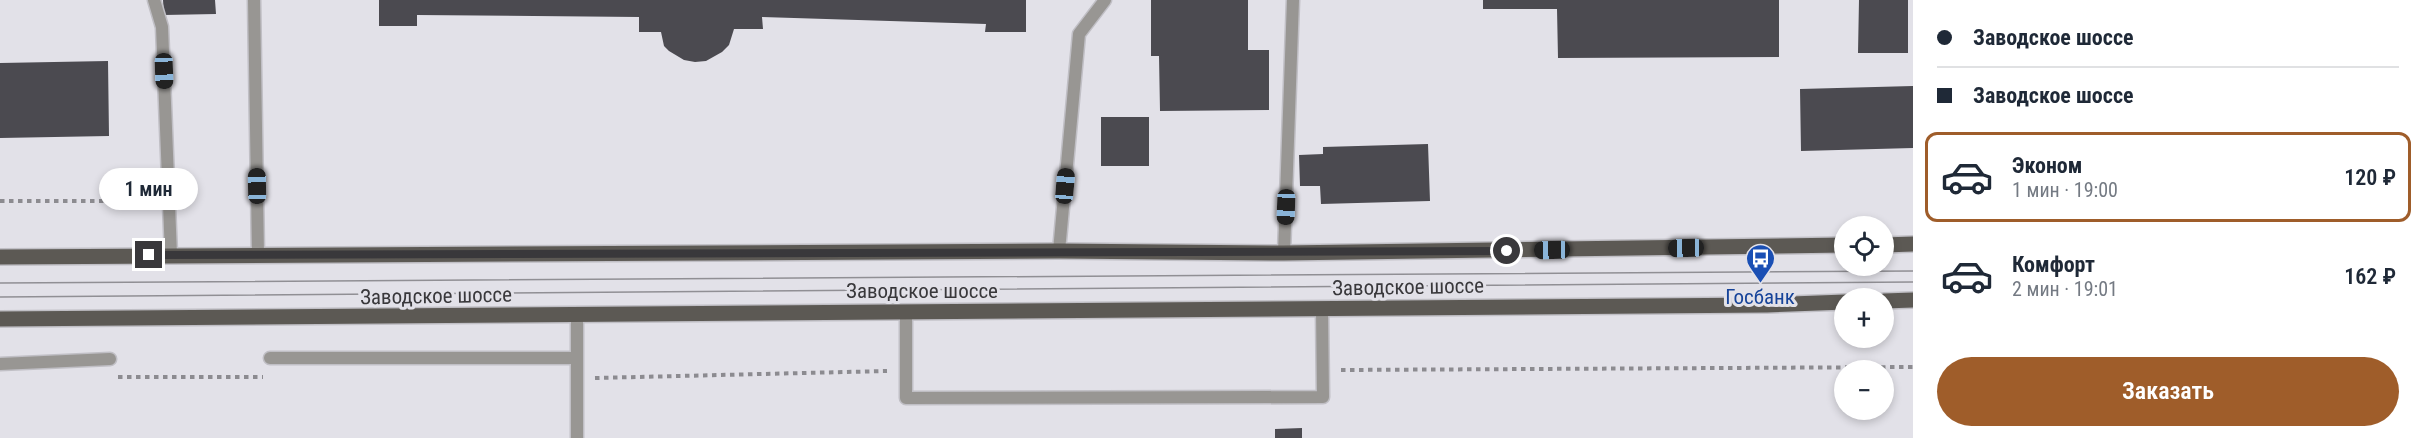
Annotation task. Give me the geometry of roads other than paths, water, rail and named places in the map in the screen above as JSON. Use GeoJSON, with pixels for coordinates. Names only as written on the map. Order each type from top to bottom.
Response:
{"type":"FeatureCollection","features":[{"type":"Feature","properties":{"kind":"main road"},"geometry":{"type":"LineString","coordinates":[[1894,245],[1913,244]]}},
{"type":"Feature","properties":{"kind":"main road","name":"Заводское шоссе"},"geometry":{"type":"LineString","coordinates":[[0,257],[1059,251],[1284,253],[1834,245]]}},
{"type":"Feature","properties":{"kind":"main road"},"geometry":{"type":"LineString","coordinates":[[1894,301],[1913,300]]}},
{"type":"Feature","properties":{"kind":"main road","name":"Заводское шоссе"},"geometry":{"type":"LineString","coordinates":[[0,319],[1767,305],[1834,302]]}},
{"type":"Feature","properties":{"kind":"lane"},"geometry":{"type":"LineString","coordinates":[[153,0],[162,27],[171,255]]}},
{"type":"Feature","properties":{"kind":"lane"},"geometry":{"type":"LineString","coordinates":[[254,0],[258,255]]}},
{"type":"Feature","properties":{"kind":"lane"},"geometry":{"type":"LineString","coordinates":[[1059,251],[1079,34],[1105,0]]}},
{"type":"Feature","properties":{"kind":"lane"},"geometry":{"type":"LineString","coordinates":[[1284,253],[1293,0]]}},
{"type":"Feature","properties":{"kind":"lane"},"geometry":{"type":"LineString","coordinates":[[906,312],[906,398],[1323,397],[1322,309]]}},
{"type":"Feature","properties":{"kind":"lane"},"geometry":{"type":"LineString","coordinates":[[577,315],[575,358],[577,438]]}},
{"type":"Feature","properties":{"kind":"lane"},"geometry":{"type":"LineString","coordinates":[[270,358],[575,358]]}},
{"type":"Feature","properties":{"kind":"lane"},"geometry":{"type":"LineString","coordinates":[[0,364],[110,359]]}},
{"type":"Feature","properties":{"kind":"tram line"},"geometry":{"type":"LineString","coordinates":[[0,283],[1913,271]]}},
{"type":"Feature","properties":{"kind":"tram line"},"geometry":{"type":"LineString","coordinates":[[0,297],[1913,282]]}},
{"type":"Feature","properties":{"kind":"place","name":"Госбанк"},"geometry":{"type":"Point","coordinates":[1760,284]}}]}
